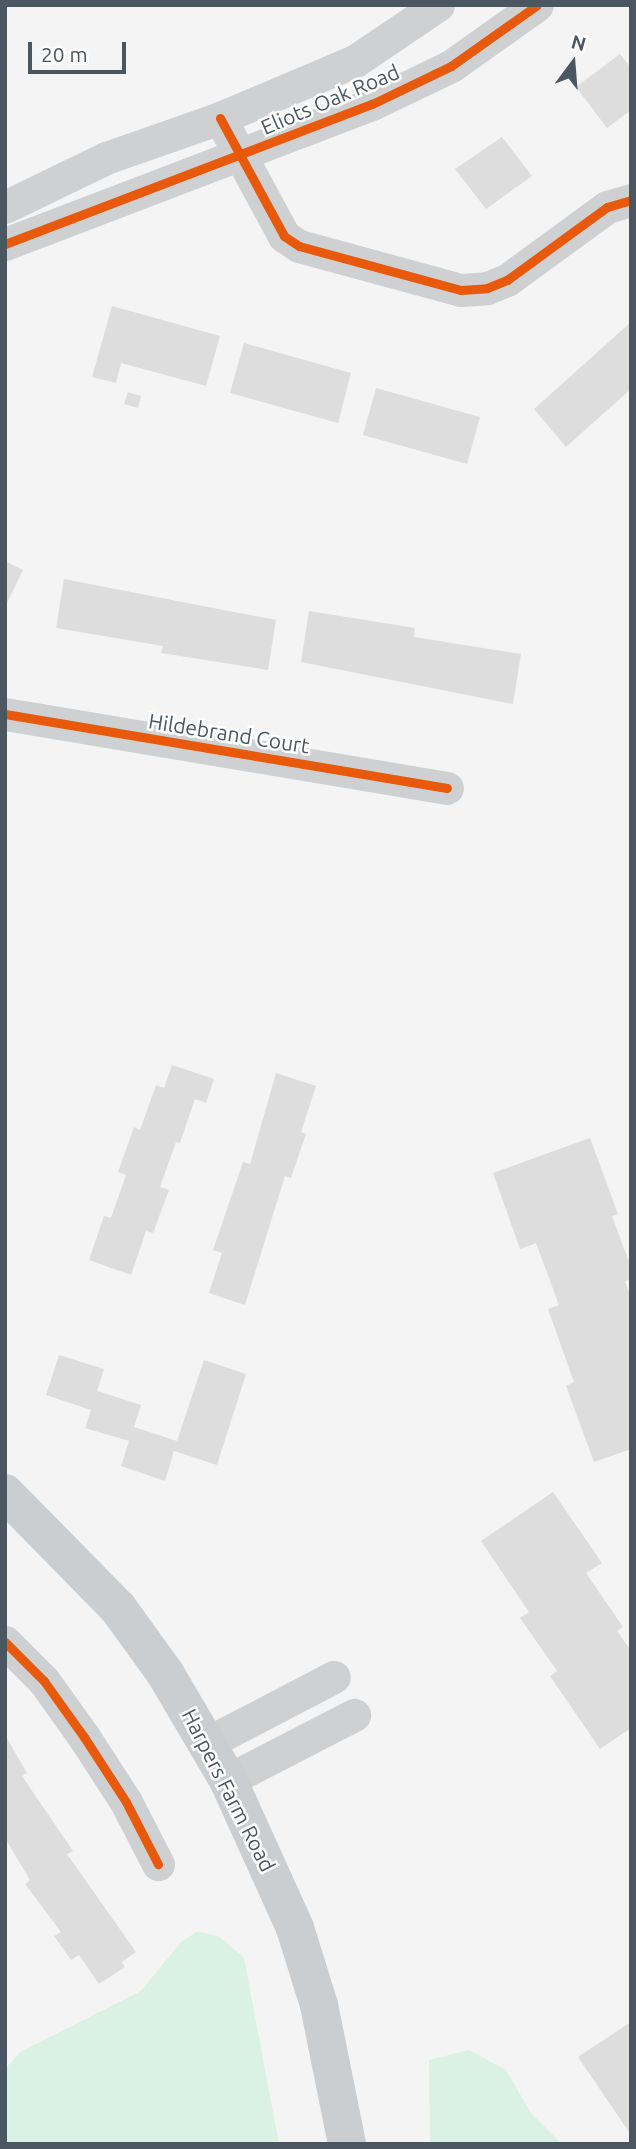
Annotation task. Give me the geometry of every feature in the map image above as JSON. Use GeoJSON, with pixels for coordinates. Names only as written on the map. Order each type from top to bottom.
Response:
{"type":"FeatureCollection","features":[{"type":"Feature","properties":{"kind":"main road","name":"Harpers Farm Road"},"geometry":{"type":"LineString","coordinates":[[10,1506],[118,1608],[207,1742],[228,1780],[295,1928],[319,2005],[347,2144]]}},
{"type":"Feature","properties":{"kind":"street","name":"Eliots Oak Road"},"geometry":{"type":"LineString","coordinates":[[5,207],[106,158],[220,118],[355,61],[438,5]]}},
{"type":"Feature","properties":{"kind":"street","name":"Eliots Oak Road"},"geometry":{"type":"LineString","coordinates":[[5,244],[372,104],[451,66],[537,5]]}},
{"type":"Feature","properties":{"kind":"street"},"geometry":{"type":"LineString","coordinates":[[220,118],[273,223],[299,246],[461,289],[487,288],[507,280],[607,207],[631,201]]}},
{"type":"Feature","properties":{"kind":"street","name":"Hildebrand Court"},"geometry":{"type":"LineString","coordinates":[[5,714],[447,788]]}},
{"type":"Feature","properties":{"kind":"street"},"geometry":{"type":"LineString","coordinates":[[5,1642],[44,1681],[84,1737],[126,1802],[158,1864]]}},
{"type":"Feature","properties":{"kind":"street"},"geometry":{"type":"LineString","coordinates":[[207,1742],[334,1676]]}},
{"type":"Feature","properties":{"kind":"street"},"geometry":{"type":"LineString","coordinates":[[228,1780],[354,1715]]}},
{"type":"Feature","properties":{"kind":"green space"},"geometry":{"type":"Polygon","coordinates":[[[198,1931],[220,1937],[244,1958],[279,2144],[5,2144],[5,2069],[20,2052],[141,1991],[181,1942],[198,1931]]]}},
{"type":"Feature","properties":{"kind":"green space"},"geometry":{"type":"Polygon","coordinates":[[[469,2050],[506,2070],[531,2113],[562,2144],[430,2144],[429,2060],[469,2050]]]}},
{"type":"Feature","properties":{"kind":"building"},"geometry":{"type":"Polygon","coordinates":[[[620,54],[631,68],[631,110],[607,128],[576,87],[620,54]]]}},
{"type":"Feature","properties":{"kind":"building"},"geometry":{"type":"Polygon","coordinates":[[[502,137],[532,176],[486,209],[455,169],[502,137]]]}},
{"type":"Feature","properties":{"kind":"building"},"geometry":{"type":"Polygon","coordinates":[[[112,306],[220,336],[206,386],[121,363],[116,383],[92,377],[112,306]]]}},
{"type":"Feature","properties":{"kind":"building"},"geometry":{"type":"Polygon","coordinates":[[[631,322],[631,389],[566,447],[534,409],[631,322]]]}},
{"type":"Feature","properties":{"kind":"building"},"geometry":{"type":"Polygon","coordinates":[[[244,343],[351,373],[338,423],[230,393],[244,343]]]}},
{"type":"Feature","properties":{"kind":"building"},"geometry":{"type":"Polygon","coordinates":[[[376,388],[480,417],[467,464],[363,435],[376,388]]]}},
{"type":"Feature","properties":{"kind":"building"},"geometry":{"type":"Polygon","coordinates":[[[128,392],[141,396],[138,408],[124,404],[128,392]]]}},
{"type":"Feature","properties":{"kind":"building"},"geometry":{"type":"Polygon","coordinates":[[[5,561],[23,570],[5,607],[5,561]]]}},
{"type":"Feature","properties":{"kind":"building"},"geometry":{"type":"Polygon","coordinates":[[[64,579],[276,620],[268,670],[161,653],[163,646],[56,628],[64,579]]]}},
{"type":"Feature","properties":{"kind":"building"},"geometry":{"type":"Polygon","coordinates":[[[309,611],[415,628],[414,637],[521,654],[513,704],[301,662],[309,611]]]}},
{"type":"Feature","properties":{"kind":"building"},"geometry":{"type":"Polygon","coordinates":[[[172,1065],[214,1079],[206,1103],[195,1099],[180,1143],[176,1142],[160,1187],[169,1190],[153,1233],[146,1231],[131,1275],[89,1260],[104,1216],[111,1218],[126,1175],[118,1172],[134,1127],[140,1130],[156,1085],[164,1088],[172,1065]]]}},
{"type":"Feature","properties":{"kind":"building"},"geometry":{"type":"Polygon","coordinates":[[[276,1073],[316,1086],[301,1132],[306,1134],[291,1178],[285,1176],[245,1305],[209,1293],[222,1253],[213,1250],[243,1162],[250,1164],[276,1073]]]}},
{"type":"Feature","properties":{"kind":"building"},"geometry":{"type":"Polygon","coordinates":[[[590,1138],[618,1214],[612,1216],[631,1267],[631,1279],[625,1281],[631,1298],[631,1449],[594,1462],[566,1386],[574,1382],[548,1309],[559,1305],[536,1243],[520,1249],[493,1173],[590,1138]]]}},
{"type":"Feature","properties":{"kind":"building"},"geometry":{"type":"Polygon","coordinates":[[[59,1355],[104,1369],[97,1391],[141,1405],[134,1427],[177,1441],[204,1360],[246,1374],[217,1465],[174,1451],[165,1481],[121,1466],[129,1441],[85,1428],[91,1410],[46,1395],[59,1355]]]}},
{"type":"Feature","properties":{"kind":"building"},"geometry":{"type":"Polygon","coordinates":[[[553,1492],[602,1563],[586,1573],[623,1627],[617,1631],[631,1651],[631,1728],[600,1749],[550,1676],[557,1671],[520,1618],[529,1612],[481,1541],[553,1492]]]}},
{"type":"Feature","properties":{"kind":"building"},"geometry":{"type":"Polygon","coordinates":[[[5,1735],[27,1773],[22,1776],[73,1851],[67,1854],[136,1952],[122,1962],[125,1967],[99,1984],[79,1955],[71,1960],[54,1936],[61,1932],[25,1884],[30,1880],[5,1838],[5,1735]]]}},
{"type":"Feature","properties":{"kind":"building"},"geometry":{"type":"Polygon","coordinates":[[[631,2022],[631,2135],[578,2057],[631,2022]]]}},
{"type":"Feature","properties":{"kind":"cycle path"},"geometry":{"type":"LineString","coordinates":[[5,244],[372,104],[451,66],[537,5]]}},
{"type":"Feature","properties":{"kind":"cycle path"},"geometry":{"type":"LineString","coordinates":[[220,118],[284,236],[299,246],[461,290],[487,288],[507,280],[607,207],[631,200]]}},
{"type":"Feature","properties":{"kind":"cycle path"},"geometry":{"type":"LineString","coordinates":[[5,714],[447,788]]}},
{"type":"Feature","properties":{"kind":"cycle path"},"geometry":{"type":"LineString","coordinates":[[5,1642],[44,1681],[84,1737],[126,1802],[158,1864]]}}]}
